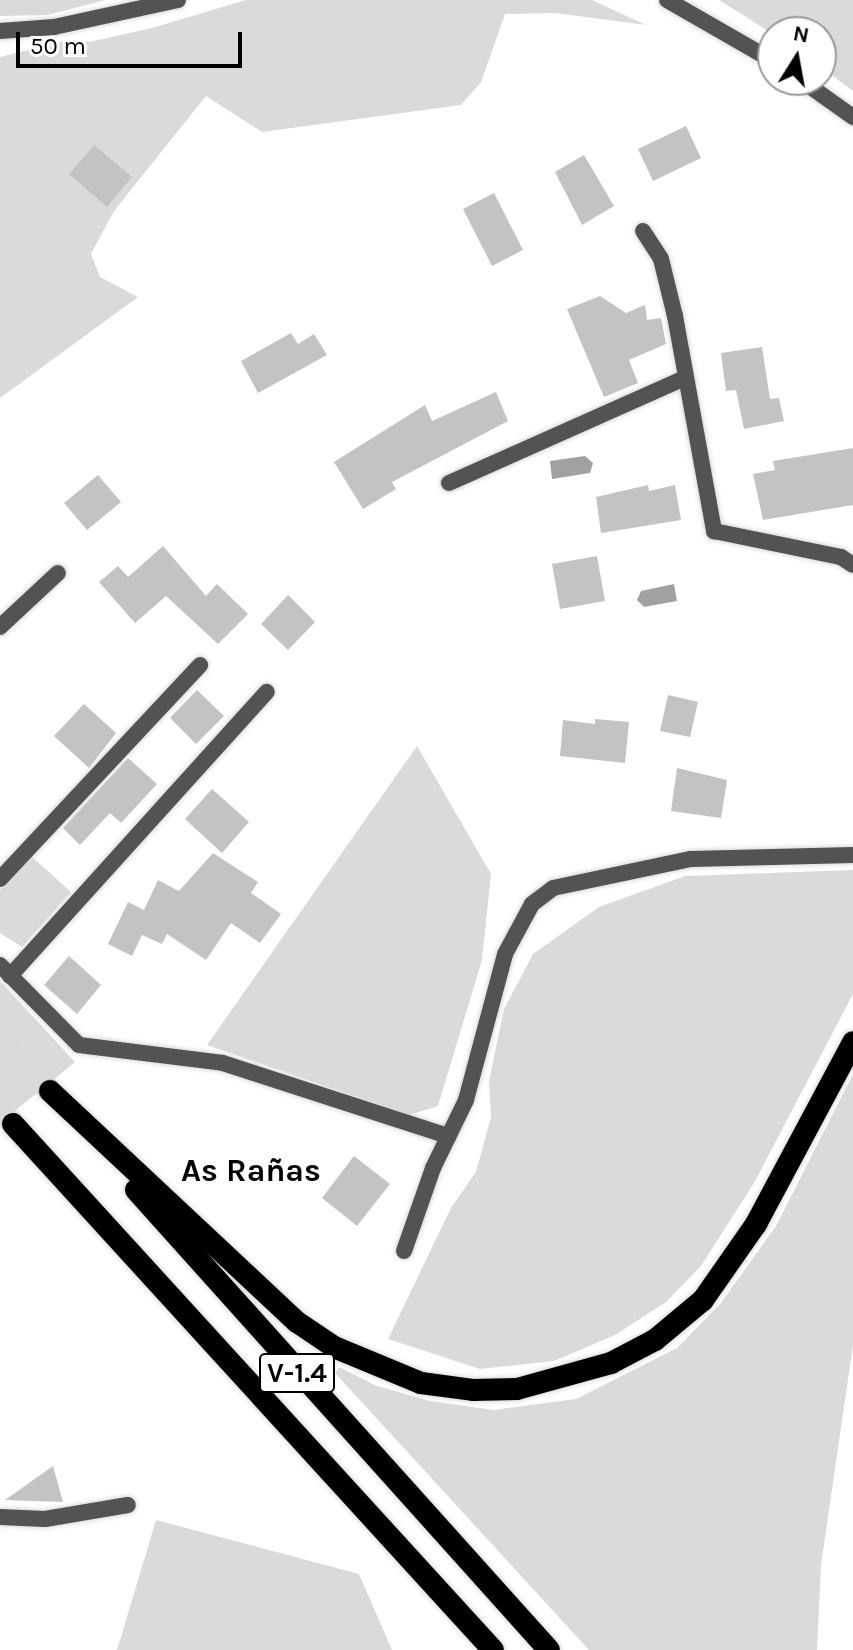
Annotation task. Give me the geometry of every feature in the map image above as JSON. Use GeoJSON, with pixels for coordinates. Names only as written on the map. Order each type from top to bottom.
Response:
{"type":"FeatureCollection","features":[{"type":"Feature","properties":{"kind":"highway","name":"V-1.4"},"geometry":{"type":"LineString","coordinates":[[549,1650],[257,1329],[50,1091],[297,1322],[334,1347],[421,1383],[473,1390],[517,1389],[611,1363],[655,1340],[703,1300],[756,1224],[853,1042]]}},
{"type":"Feature","properties":{"kind":"highway","name":"V-1.4"},"geometry":{"type":"LineString","coordinates":[[13,1124],[493,1650]]}},
{"type":"Feature","properties":{"kind":"street"},"geometry":{"type":"LineString","coordinates":[[0,31],[54,27],[178,0]]}},
{"type":"Feature","properties":{"kind":"street"},"geometry":{"type":"LineString","coordinates":[[667,0],[757,52]]}},
{"type":"Feature","properties":{"kind":"street"},"geometry":{"type":"LineString","coordinates":[[823,96],[853,117]]}},
{"type":"Feature","properties":{"kind":"street"},"geometry":{"type":"LineString","coordinates":[[643,231],[661,259],[714,531],[841,557],[853,565]]}},
{"type":"Feature","properties":{"kind":"street"},"geometry":{"type":"LineString","coordinates":[[449,483],[685,378]]}},
{"type":"Feature","properties":{"kind":"street"},"geometry":{"type":"LineString","coordinates":[[0,627],[58,573]]}},
{"type":"Feature","properties":{"kind":"street"},"geometry":{"type":"LineString","coordinates":[[0,879],[200,665]]}},
{"type":"Feature","properties":{"kind":"street"},"geometry":{"type":"LineString","coordinates":[[267,692],[5,970],[79,1045],[223,1063],[448,1136]]}},
{"type":"Feature","properties":{"kind":"street"},"geometry":{"type":"LineString","coordinates":[[404,1251],[448,1136],[466,1100],[505,954],[532,904],[553,888],[691,859],[853,855]]}},
{"type":"Feature","properties":{"kind":"street"},"geometry":{"type":"LineString","coordinates":[[0,1517],[45,1519],[128,1505]]}},
{"type":"Feature","properties":{"kind":"shaded area"},"geometry":{"type":"Polygon","coordinates":[[[0,0],[106,0],[47,15],[0,16],[0,0]]]}},
{"type":"Feature","properties":{"kind":"shaded area"},"geometry":{"type":"Polygon","coordinates":[[[246,0],[592,0],[646,25],[555,13],[505,14],[481,82],[461,105],[262,132],[206,96],[114,211],[91,254],[100,277],[138,297],[0,398],[0,57],[64,41],[89,42],[152,28],[246,0]]]}},
{"type":"Feature","properties":{"kind":"shaded area"},"geometry":{"type":"Polygon","coordinates":[[[719,0],[853,0],[853,91],[837,79],[837,16],[757,16],[757,24],[719,0]]]}},
{"type":"Feature","properties":{"kind":"shaded area"},"geometry":{"type":"Polygon","coordinates":[[[585,456],[593,463],[590,473],[552,479],[550,461],[585,456]]]}},
{"type":"Feature","properties":{"kind":"shaded area"},"geometry":{"type":"Polygon","coordinates":[[[674,584],[677,601],[644,607],[637,600],[641,591],[674,584]]]}},
{"type":"Feature","properties":{"kind":"shaded area"},"geometry":{"type":"Polygon","coordinates":[[[417,746],[491,874],[482,960],[438,1106],[409,1115],[207,1045],[417,746]]]}},
{"type":"Feature","properties":{"kind":"shaded area"},"geometry":{"type":"Polygon","coordinates":[[[31,856],[71,892],[22,947],[0,933],[0,890],[31,856]]]}},
{"type":"Feature","properties":{"kind":"shaded area"},"geometry":{"type":"Polygon","coordinates":[[[853,870],[853,994],[754,1183],[701,1266],[666,1302],[615,1335],[554,1361],[480,1369],[388,1339],[451,1208],[476,1172],[491,1117],[489,1081],[504,1009],[533,954],[599,907],[685,876],[853,870]]]}},
{"type":"Feature","properties":{"kind":"shaded area"},"geometry":{"type":"Polygon","coordinates":[[[0,981],[75,1062],[0,1123],[0,981]]]}},
{"type":"Feature","properties":{"kind":"shaded area"},"geometry":{"type":"Polygon","coordinates":[[[853,1074],[853,1345],[821,1565],[817,1650],[589,1650],[335,1373],[339,1367],[377,1386],[430,1401],[494,1410],[576,1399],[677,1348],[721,1303],[776,1226],[853,1074]]]}},
{"type":"Feature","properties":{"kind":"shaded area"},"geometry":{"type":"Polygon","coordinates":[[[156,1520],[359,1574],[392,1650],[117,1650],[156,1520]]]}},
{"type":"Feature","properties":{"kind":"building"},"geometry":{"type":"Polygon","coordinates":[[[686,126],[701,158],[653,181],[638,149],[686,126]]]}},
{"type":"Feature","properties":{"kind":"building"},"geometry":{"type":"Polygon","coordinates":[[[94,145],[132,177],[107,207],[69,174],[94,145]]]}},
{"type":"Feature","properties":{"kind":"building"},"geometry":{"type":"Polygon","coordinates":[[[584,155],[614,206],[582,225],[555,172],[584,155]]]}},
{"type":"Feature","properties":{"kind":"building"},"geometry":{"type":"Polygon","coordinates":[[[494,193],[523,250],[492,266],[463,209],[494,193]]]}},
{"type":"Feature","properties":{"kind":"building"},"geometry":{"type":"Polygon","coordinates":[[[600,296],[626,313],[645,305],[647,320],[661,318],[666,344],[629,360],[638,383],[604,397],[567,309],[600,296]]]}},
{"type":"Feature","properties":{"kind":"building"},"geometry":{"type":"Polygon","coordinates":[[[291,333],[298,344],[314,334],[327,355],[258,393],[241,361],[291,333]]]}},
{"type":"Feature","properties":{"kind":"building"},"geometry":{"type":"Polygon","coordinates":[[[762,347],[770,399],[779,398],[784,421],[744,429],[736,390],[726,391],[721,353],[762,347]]]}},
{"type":"Feature","properties":{"kind":"building"},"geometry":{"type":"Polygon","coordinates":[[[496,392],[508,421],[392,482],[396,489],[363,509],[334,462],[425,405],[432,421],[496,392]]]}},
{"type":"Feature","properties":{"kind":"building"},"geometry":{"type":"Polygon","coordinates":[[[853,448],[853,505],[763,520],[753,474],[775,470],[773,461],[853,448]]]}},
{"type":"Feature","properties":{"kind":"building"},"geometry":{"type":"Polygon","coordinates":[[[98,475],[121,502],[87,530],[64,503],[98,475]]]}},
{"type":"Feature","properties":{"kind":"building"},"geometry":{"type":"Polygon","coordinates":[[[648,485],[649,491],[675,485],[681,520],[601,533],[596,497],[648,485]]]}},
{"type":"Feature","properties":{"kind":"building"},"geometry":{"type":"Polygon","coordinates":[[[163,546],[206,596],[217,584],[248,614],[218,644],[166,596],[135,623],[99,582],[118,566],[128,577],[163,546]]]}},
{"type":"Feature","properties":{"kind":"building"},"geometry":{"type":"Polygon","coordinates":[[[597,556],[605,601],[560,609],[552,564],[597,556]]]}},
{"type":"Feature","properties":{"kind":"building"},"geometry":{"type":"Polygon","coordinates":[[[288,595],[315,622],[288,650],[261,624],[288,595]]]}},
{"type":"Feature","properties":{"kind":"building"},"geometry":{"type":"Polygon","coordinates":[[[197,690],[224,716],[196,744],[170,718],[197,690]]]}},
{"type":"Feature","properties":{"kind":"building"},"geometry":{"type":"Polygon","coordinates":[[[668,695],[698,702],[690,737],[660,731],[668,695]]]}},
{"type":"Feature","properties":{"kind":"building"},"geometry":{"type":"Polygon","coordinates":[[[84,704],[116,733],[89,768],[54,736],[84,704]]]}},
{"type":"Feature","properties":{"kind":"building"},"geometry":{"type":"Polygon","coordinates":[[[595,719],[629,722],[625,763],[560,756],[563,720],[595,724],[595,719]]]}},
{"type":"Feature","properties":{"kind":"building"},"geometry":{"type":"Polygon","coordinates":[[[128,758],[157,784],[121,823],[110,813],[80,845],[63,828],[128,758]]]}},
{"type":"Feature","properties":{"kind":"building"},"geometry":{"type":"Polygon","coordinates":[[[677,768],[727,780],[721,818],[671,811],[677,768]]]}},
{"type":"Feature","properties":{"kind":"building"},"geometry":{"type":"Polygon","coordinates":[[[212,789],[249,822],[222,853],[185,819],[212,789]]]}},
{"type":"Feature","properties":{"kind":"building"},"geometry":{"type":"Polygon","coordinates":[[[213,853],[258,882],[251,893],[281,914],[260,943],[231,923],[206,960],[167,934],[162,944],[142,935],[132,956],[108,944],[128,902],[144,910],[158,880],[179,891],[213,853]]]}},
{"type":"Feature","properties":{"kind":"building"},"geometry":{"type":"Polygon","coordinates":[[[69,956],[101,985],[77,1014],[44,985],[69,956]]]}},
{"type":"Feature","properties":{"kind":"building"},"geometry":{"type":"Polygon","coordinates":[[[354,1156],[390,1184],[357,1226],[322,1198],[354,1156]]]}},
{"type":"Feature","properties":{"kind":"building"},"geometry":{"type":"Polygon","coordinates":[[[53,1466],[63,1502],[5,1500],[53,1466]]]}},
{"type":"Feature","properties":{"kind":"tunnel"},"geometry":{"type":"LineString","coordinates":[[0,1036],[50,1091]]}},
{"type":"Feature","properties":{"kind":"tunnel"},"geometry":{"type":"LineString","coordinates":[[0,1110],[13,1124]]}},
{"type":"Feature","properties":{"kind":"district","name":"As Rañas"},"geometry":{"type":"Point","coordinates":[251,1171]}}]}
